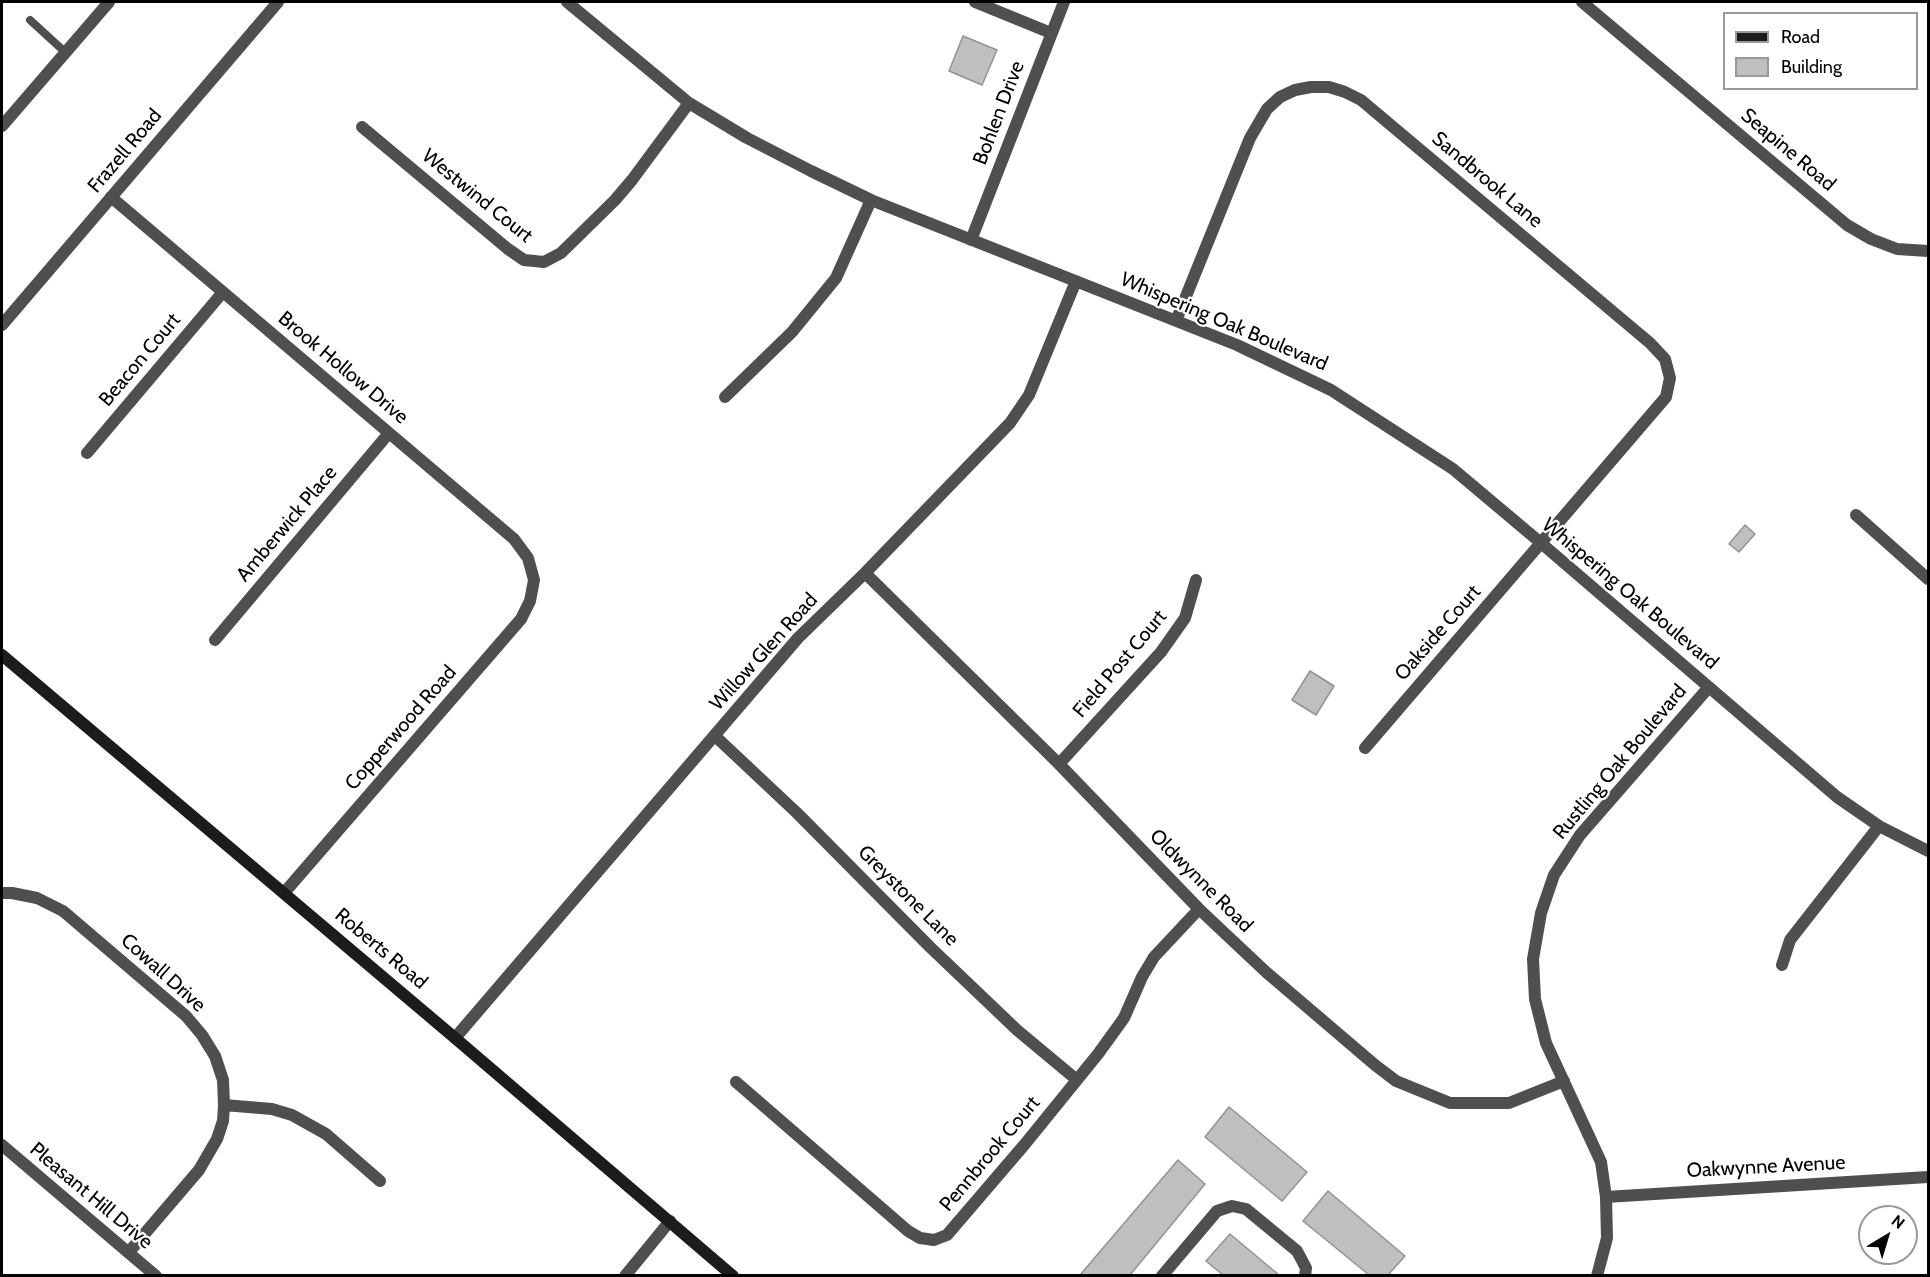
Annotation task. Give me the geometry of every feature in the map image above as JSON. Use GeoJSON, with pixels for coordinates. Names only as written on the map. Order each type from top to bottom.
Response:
{"type":"FeatureCollection","features":[{"type":"Feature","properties":{"kind":"main road","name":"Roberts Road"},"geometry":{"type":"LineString","coordinates":[[2,655],[733,1275]]}},
{"type":"Feature","properties":{"kind":"street"},"geometry":{"type":"LineString","coordinates":[[2,126],[109,2]]}},
{"type":"Feature","properties":{"kind":"street","name":"Frazell Road"},"geometry":{"type":"LineString","coordinates":[[2,325],[278,2]]}},
{"type":"Feature","properties":{"kind":"street","name":"Whispering Oak Boulevard"},"geometry":{"type":"LineString","coordinates":[[567,2],[689,103],[747,138],[871,200],[1238,345],[1331,390],[1452,469],[1837,796],[1879,826],[1929,851]]}},
{"type":"Feature","properties":{"kind":"street"},"geometry":{"type":"LineString","coordinates":[[975,2],[1051,33]]}},
{"type":"Feature","properties":{"kind":"street","name":"Bohlen Drive"},"geometry":{"type":"LineString","coordinates":[[971,240],[1064,2]]}},
{"type":"Feature","properties":{"kind":"street","name":"Seapine Road"},"geometry":{"type":"LineString","coordinates":[[1582,2],[1847,225],[1871,239],[1897,249],[1929,251]]}},
{"type":"Feature","properties":{"kind":"street","name":"Sandbrook Lane"},"geometry":{"type":"LineString","coordinates":[[1176,321],[1250,138],[1267,109],[1280,97],[1295,90],[1311,87],[1329,87],[1361,100],[1650,343],[1665,359],[1670,378],[1666,397],[1541,543]]}},
{"type":"Feature","properties":{"kind":"street","name":"Westwind Court"},"geometry":{"type":"LineString","coordinates":[[362,127],[508,249],[524,260],[544,262],[561,253],[615,200],[689,103]]}},
{"type":"Feature","properties":{"kind":"street","name":"Brook Hollow Drive"},"geometry":{"type":"LineString","coordinates":[[111,197],[514,539],[528,558],[534,580]]}},
{"type":"Feature","properties":{"kind":"street"},"geometry":{"type":"LineString","coordinates":[[725,397],[792,332],[836,278],[871,200]]}},
{"type":"Feature","properties":{"kind":"street","name":"Willow Glen Road"},"geometry":{"type":"LineString","coordinates":[[455,1038],[798,638],[865,573],[1010,423],[1029,395],[1076,281]]}},
{"type":"Feature","properties":{"kind":"street","name":"Beacon Court"},"geometry":{"type":"LineString","coordinates":[[87,453],[223,292]]}},
{"type":"Feature","properties":{"kind":"street","name":"Amberwick Place"},"geometry":{"type":"LineString","coordinates":[[215,640],[389,433]]}},
{"type":"Feature","properties":{"kind":"street"},"geometry":{"type":"LineString","coordinates":[[1856,515],[1929,579]]}},
{"type":"Feature","properties":{"kind":"street","name":"Oakside Court"},"geometry":{"type":"LineString","coordinates":[[1365,748],[1541,543]]}},
{"type":"Feature","properties":{"kind":"street","name":"Oldwynne Road"},"geometry":{"type":"LineString","coordinates":[[865,573],[1059,764],[1199,909],[1266,972],[1396,1081],[1450,1103],[1509,1103],[1564,1081]]}},
{"type":"Feature","properties":{"kind":"street","name":"Copperwood Road"},"geometry":{"type":"LineString","coordinates":[[284,893],[521,619],[531,601],[534,580]]}},
{"type":"Feature","properties":{"kind":"street","name":"Field Post Court"},"geometry":{"type":"LineString","coordinates":[[1059,764],[1161,651],[1185,618],[1196,580]]}},
{"type":"Feature","properties":{"kind":"street","name":"Rustling Oak Boulevard"},"geometry":{"type":"LineString","coordinates":[[1598,1275],[1606,1238],[1606,1197],[1601,1162],[1546,1042],[1535,999],[1533,959],[1540,913],[1554,875],[1580,835],[1709,687]]}},
{"type":"Feature","properties":{"kind":"street","name":"Greystone Lane"},"geometry":{"type":"LineString","coordinates":[[715,736],[797,813],[1009,1023],[1077,1080]]}},
{"type":"Feature","properties":{"kind":"street"},"geometry":{"type":"LineString","coordinates":[[1782,965],[1790,939],[1879,826]]}},
{"type":"Feature","properties":{"kind":"street","name":"Cowall Drive"},"geometry":{"type":"LineString","coordinates":[[2,893],[37,898],[63,911],[186,1016],[202,1035],[215,1056],[223,1080],[224,1105],[223,1121],[217,1139],[199,1170],[129,1252]]}},
{"type":"Feature","properties":{"kind":"street","name":"Pennbrook Court"},"geometry":{"type":"LineString","coordinates":[[736,1082],[908,1231],[920,1238],[934,1240],[947,1235],[957,1225],[1077,1080],[1124,1018],[1142,977],[1154,957],[1199,909]]}},
{"type":"Feature","properties":{"kind":"street"},"geometry":{"type":"LineString","coordinates":[[224,1105],[272,1109],[292,1115],[326,1134],[380,1181]]}},
{"type":"Feature","properties":{"kind":"street","name":"Pleasant Hill Drive"},"geometry":{"type":"LineString","coordinates":[[2,1145],[156,1275]]}},
{"type":"Feature","properties":{"kind":"street","name":"Oakwynne Avenue"},"geometry":{"type":"LineString","coordinates":[[1606,1197],[1929,1177]]}},
{"type":"Feature","properties":{"kind":"street"},"geometry":{"type":"LineString","coordinates":[[1162,1275],[1217,1211],[1232,1206],[1246,1209],[1298,1251],[1306,1268],[1305,1275]]}},
{"type":"Feature","properties":{"kind":"street"},"geometry":{"type":"LineString","coordinates":[[625,1275],[670,1221]]}},
{"type":"Feature","properties":{"kind":"lane"},"geometry":{"type":"LineString","coordinates":[[30,20],[65,52]]}},
{"type":"Feature","properties":{"kind":"building"},"geometry":{"type":"Polygon","coordinates":[[[963,36],[997,50],[982,85],[949,71],[963,36]]]}},
{"type":"Feature","properties":{"kind":"building"},"geometry":{"type":"Polygon","coordinates":[[[1745,525],[1755,534],[1739,552],[1729,544],[1745,525]]]}},
{"type":"Feature","properties":{"kind":"building"},"geometry":{"type":"Polygon","coordinates":[[[1310,671],[1334,686],[1316,715],[1292,700],[1310,671]]]}},
{"type":"Feature","properties":{"kind":"building"},"geometry":{"type":"Polygon","coordinates":[[[1229,1107],[1307,1172],[1282,1201],[1205,1137],[1229,1107]]]}},
{"type":"Feature","properties":{"kind":"building"},"geometry":{"type":"Polygon","coordinates":[[[1178,1160],[1205,1184],[1130,1275],[1080,1275],[1178,1160]]]}},
{"type":"Feature","properties":{"kind":"building"},"geometry":{"type":"Polygon","coordinates":[[[1328,1191],[1405,1256],[1388,1275],[1369,1275],[1303,1221],[1328,1191]]]}},
{"type":"Feature","properties":{"kind":"building"},"geometry":{"type":"Polygon","coordinates":[[[1230,1234],[1279,1275],[1223,1275],[1206,1261],[1230,1234]]]}}]}
